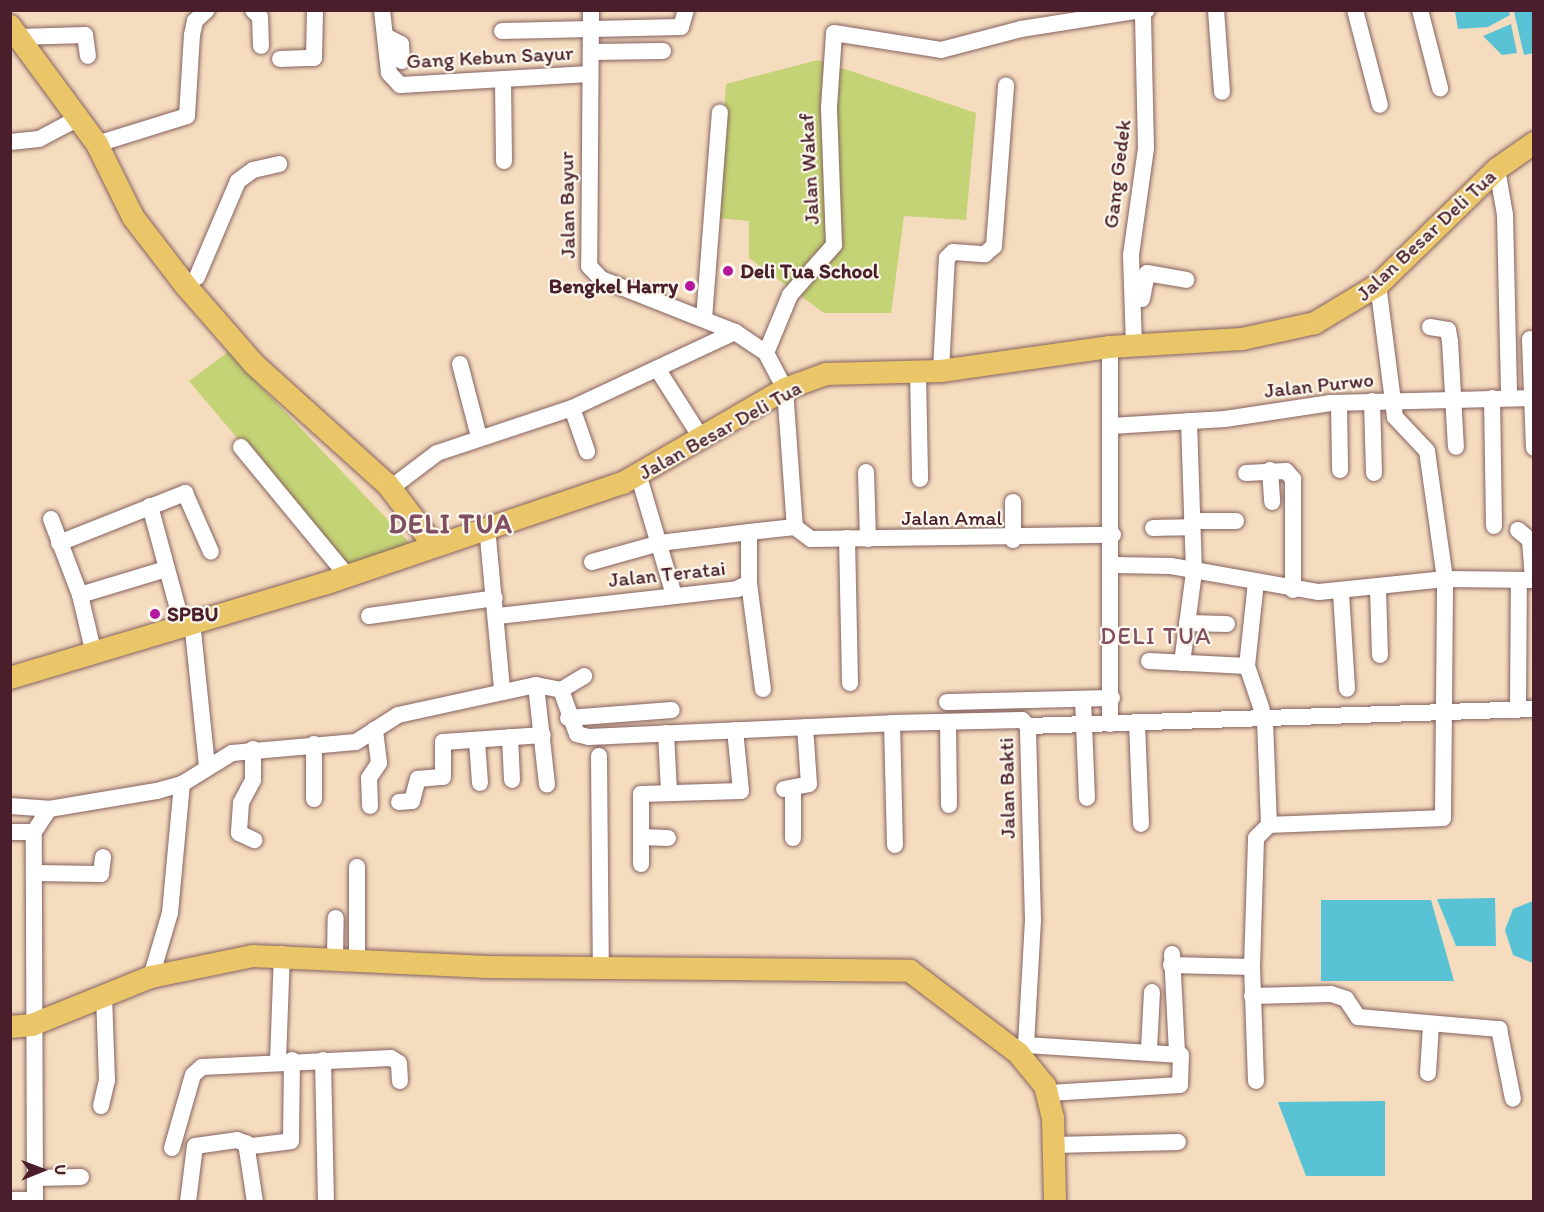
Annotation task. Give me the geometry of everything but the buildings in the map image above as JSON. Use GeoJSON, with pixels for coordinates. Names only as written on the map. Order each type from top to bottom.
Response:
{"type":"FeatureCollection","features":[{"type":"Feature","properties":{"kind":"main road"},"geometry":{"type":"LineString","coordinates":[[15,38],[97,144],[129,200],[133,217],[228,337],[388,485],[439,542]]}},
{"type":"Feature","properties":{"kind":"main road","name":"Jalan Besar Deli Tua"},"geometry":{"type":"LineString","coordinates":[[10,678],[94,654],[187,623],[348,577],[439,542],[639,477],[785,389],[850,370],[941,371],[1110,347],[1242,339],[1315,323],[1378,285],[1497,169],[1533,142]]}},
{"type":"Feature","properties":{"kind":"main road"},"geometry":{"type":"LineString","coordinates":[[129,200],[144,209],[265,358],[400,481],[439,542]]}},
{"type":"Feature","properties":{"kind":"main road"},"geometry":{"type":"LineString","coordinates":[[21,1026],[104,997],[151,977],[218,960],[282,954],[601,968],[910,971],[1022,1049],[1050,1101],[1054,1144],[1055,1202]]}},
{"type":"Feature","properties":{"kind":"street"},"geometry":{"type":"LineString","coordinates":[[97,144],[187,116],[192,35],[195,21],[207,10]]}},
{"type":"Feature","properties":{"kind":"street"},"geometry":{"type":"LineString","coordinates":[[253,10],[260,17],[261,46]]}},
{"type":"Feature","properties":{"kind":"street"},"geometry":{"type":"LineString","coordinates":[[280,59],[314,58],[315,10]]}},
{"type":"Feature","properties":{"kind":"street","name":"Gang Kebun Sayur"},"geometry":{"type":"LineString","coordinates":[[382,10],[388,73],[396,83],[503,80],[590,74]]}},
{"type":"Feature","properties":{"kind":"street"},"geometry":{"type":"LineString","coordinates":[[502,31],[591,18],[681,27],[686,10]]}},
{"type":"Feature","properties":{"kind":"street"},"geometry":{"type":"LineString","coordinates":[[1216,10],[1222,92]]}},
{"type":"Feature","properties":{"kind":"street"},"geometry":{"type":"LineString","coordinates":[[1355,10],[1380,105]]}},
{"type":"Feature","properties":{"kind":"street"},"geometry":{"type":"LineString","coordinates":[[1420,10],[1440,88]]}},
{"type":"Feature","properties":{"kind":"street","name":"Jalan Wakaf"},"geometry":{"type":"LineString","coordinates":[[766,353],[790,295],[834,245],[828,107],[834,33],[941,50],[1021,29],[1144,11]]}},
{"type":"Feature","properties":{"kind":"street","name":"Gang Gedek"},"geometry":{"type":"LineString","coordinates":[[1138,346],[1131,242],[1147,123],[1144,11]]}},
{"type":"Feature","properties":{"kind":"street","name":"Jalan Bayur"},"geometry":{"type":"LineString","coordinates":[[591,18],[590,266],[601,279],[735,332],[766,353],[785,389]]}},
{"type":"Feature","properties":{"kind":"street"},"geometry":{"type":"LineString","coordinates":[[15,38],[85,35],[88,56]]}},
{"type":"Feature","properties":{"kind":"street"},"geometry":{"type":"LineString","coordinates":[[385,36],[401,45],[402,61]]}},
{"type":"Feature","properties":{"kind":"street"},"geometry":{"type":"LineString","coordinates":[[591,52],[663,51]]}},
{"type":"Feature","properties":{"kind":"street"},"geometry":{"type":"LineString","coordinates":[[503,80],[504,161]]}},
{"type":"Feature","properties":{"kind":"street"},"geometry":{"type":"LineString","coordinates":[[941,371],[947,258],[953,252],[985,254],[994,246],[1006,85]]}},
{"type":"Feature","properties":{"kind":"street"},"geometry":{"type":"LineString","coordinates":[[704,319],[720,112]]}},
{"type":"Feature","properties":{"kind":"street"},"geometry":{"type":"LineString","coordinates":[[10,142],[39,139],[77,119]]}},
{"type":"Feature","properties":{"kind":"street"},"geometry":{"type":"LineString","coordinates":[[197,277],[238,181],[253,170],[279,164]]}},
{"type":"Feature","properties":{"kind":"street"},"geometry":{"type":"LineString","coordinates":[[1494,526],[1506,238],[1497,169]]}},
{"type":"Feature","properties":{"kind":"street"},"geometry":{"type":"LineString","coordinates":[[1138,346],[1143,277],[1186,280]]}},
{"type":"Feature","properties":{"kind":"street"},"geometry":{"type":"LineString","coordinates":[[1256,1081],[1252,967],[1256,838],[1269,825],[1443,818],[1445,579],[1427,451],[1397,421],[1378,285]]}},
{"type":"Feature","properties":{"kind":"street"},"geometry":{"type":"LineString","coordinates":[[1430,327],[1448,330],[1456,447]]}},
{"type":"Feature","properties":{"kind":"street"},"geometry":{"type":"LineString","coordinates":[[400,481],[426,459],[479,437],[572,408],[658,370],[735,332]]}},
{"type":"Feature","properties":{"kind":"street"},"geometry":{"type":"LineString","coordinates":[[1530,339],[1533,448]]}},
{"type":"Feature","properties":{"kind":"street"},"geometry":{"type":"LineString","coordinates":[[1110,347],[1114,565],[1110,724]]}},
{"type":"Feature","properties":{"kind":"street"},"geometry":{"type":"LineString","coordinates":[[460,364],[479,437]]}},
{"type":"Feature","properties":{"kind":"street"},"geometry":{"type":"LineString","coordinates":[[658,370],[702,439]]}},
{"type":"Feature","properties":{"kind":"street"},"geometry":{"type":"LineString","coordinates":[[918,371],[920,479]]}},
{"type":"Feature","properties":{"kind":"street"},"geometry":{"type":"LineString","coordinates":[[592,562],[660,543],[795,527],[785,389]]}},
{"type":"Feature","properties":{"kind":"street","name":"Jalan Purwo"},"geometry":{"type":"LineString","coordinates":[[1111,426],[1189,421],[1339,403],[1453,398],[1533,398]]}},
{"type":"Feature","properties":{"kind":"street"},"geometry":{"type":"LineString","coordinates":[[1372,401],[1374,473]]}},
{"type":"Feature","properties":{"kind":"street"},"geometry":{"type":"LineString","coordinates":[[1339,403],[1340,470]]}},
{"type":"Feature","properties":{"kind":"street"},"geometry":{"type":"LineString","coordinates":[[572,408],[587,451]]}},
{"type":"Feature","properties":{"kind":"street"},"geometry":{"type":"LineString","coordinates":[[1182,663],[1194,572],[1189,421]]}},
{"type":"Feature","properties":{"kind":"street"},"geometry":{"type":"LineString","coordinates":[[241,447],[348,577]]}},
{"type":"Feature","properties":{"kind":"street"},"geometry":{"type":"LineString","coordinates":[[1270,470],[1272,502]]}},
{"type":"Feature","properties":{"kind":"street"},"geometry":{"type":"LineString","coordinates":[[1246,473],[1286,471],[1293,479],[1293,591]]}},
{"type":"Feature","properties":{"kind":"street"},"geometry":{"type":"LineString","coordinates":[[866,472],[868,539]]}},
{"type":"Feature","properties":{"kind":"street"},"geometry":{"type":"LineString","coordinates":[[639,477],[674,595]]}},
{"type":"Feature","properties":{"kind":"street"},"geometry":{"type":"LineString","coordinates":[[59,543],[188,493],[211,552]]}},
{"type":"Feature","properties":{"kind":"street"},"geometry":{"type":"LineString","coordinates":[[1013,502],[1013,540]]}},
{"type":"Feature","properties":{"kind":"street"},"geometry":{"type":"LineString","coordinates":[[150,506],[166,569],[187,623],[207,767]]}},
{"type":"Feature","properties":{"kind":"street"},"geometry":{"type":"LineString","coordinates":[[51,519],[80,595],[94,654]]}},
{"type":"Feature","properties":{"kind":"street"},"geometry":{"type":"LineString","coordinates":[[1153,528],[1236,521]]}},
{"type":"Feature","properties":{"kind":"street"},"geometry":{"type":"LineString","coordinates":[[487,527],[498,616],[502,688]]}},
{"type":"Feature","properties":{"kind":"street","name":"Jalan Amal"},"geometry":{"type":"LineString","coordinates":[[795,527],[811,539],[1013,540],[1113,535]]}},
{"type":"Feature","properties":{"kind":"street"},"geometry":{"type":"LineString","coordinates":[[1518,530],[1530,540],[1526,709]]}},
{"type":"Feature","properties":{"kind":"street","name":"Jalan Teratai"},"geometry":{"type":"LineString","coordinates":[[498,616],[674,595],[727,592],[749,583],[749,532]]}},
{"type":"Feature","properties":{"kind":"street"},"geometry":{"type":"LineString","coordinates":[[847,538],[850,683]]}},
{"type":"Feature","properties":{"kind":"street"},"geometry":{"type":"LineString","coordinates":[[1114,565],[1194,572],[1256,582],[1293,591],[1341,593],[1445,579],[1528,580]]}},
{"type":"Feature","properties":{"kind":"street"},"geometry":{"type":"LineString","coordinates":[[80,595],[166,569]]}},
{"type":"Feature","properties":{"kind":"street"},"geometry":{"type":"LineString","coordinates":[[1256,582],[1247,666],[1263,715],[1269,825]]}},
{"type":"Feature","properties":{"kind":"street"},"geometry":{"type":"LineString","coordinates":[[749,583],[763,689]]}},
{"type":"Feature","properties":{"kind":"street"},"geometry":{"type":"LineString","coordinates":[[1377,589],[1380,655]]}},
{"type":"Feature","properties":{"kind":"street"},"geometry":{"type":"LineString","coordinates":[[1341,593],[1347,689]]}},
{"type":"Feature","properties":{"kind":"street"},"geometry":{"type":"LineString","coordinates":[[369,616],[495,598]]}},
{"type":"Feature","properties":{"kind":"street"},"geometry":{"type":"LineString","coordinates":[[1187,623],[1227,624]]}},
{"type":"Feature","properties":{"kind":"street"},"geometry":{"type":"LineString","coordinates":[[1149,662],[1247,666]]}},
{"type":"Feature","properties":{"kind":"street"},"geometry":{"type":"LineString","coordinates":[[10,806],[49,808],[182,784],[207,767],[254,749],[356,742],[375,729],[419,717],[502,688],[536,685],[561,690],[584,676]]}},
{"type":"Feature","properties":{"kind":"street"},"geometry":{"type":"LineString","coordinates":[[536,685],[547,784]]}},
{"type":"Feature","properties":{"kind":"street"},"geometry":{"type":"LineString","coordinates":[[561,690],[568,718],[585,736],[892,723],[1025,723],[1021,700]]}},
{"type":"Feature","properties":{"kind":"street"},"geometry":{"type":"LineString","coordinates":[[947,702],[1112,698]]}},
{"type":"Feature","properties":{"kind":"street"},"geometry":{"type":"LineString","coordinates":[[1083,699],[1087,798]]}},
{"type":"Feature","properties":{"kind":"street","name":"Jalan Bakti"},"geometry":{"type":"LineString","coordinates":[[1022,1049],[1033,921],[1025,723],[1137,724],[1263,715],[1526,709]]}},
{"type":"Feature","properties":{"kind":"street"},"geometry":{"type":"LineString","coordinates":[[568,718],[672,710]]}},
{"type":"Feature","properties":{"kind":"street"},"geometry":{"type":"LineString","coordinates":[[892,723],[895,845]]}},
{"type":"Feature","properties":{"kind":"street"},"geometry":{"type":"LineString","coordinates":[[948,723],[949,806]]}},
{"type":"Feature","properties":{"kind":"street"},"geometry":{"type":"LineString","coordinates":[[1137,724],[1141,824]]}},
{"type":"Feature","properties":{"kind":"street"},"geometry":{"type":"LineString","coordinates":[[793,838],[788,789],[809,784],[805,727]]}},
{"type":"Feature","properties":{"kind":"street"},"geometry":{"type":"LineString","coordinates":[[370,806],[369,778],[379,763],[375,729]]}},
{"type":"Feature","properties":{"kind":"street"},"geometry":{"type":"LineString","coordinates":[[641,864],[640,794],[741,791],[735,730]]}},
{"type":"Feature","properties":{"kind":"street"},"geometry":{"type":"LineString","coordinates":[[666,733],[669,793]]}},
{"type":"Feature","properties":{"kind":"street"},"geometry":{"type":"LineString","coordinates":[[399,802],[412,801],[418,779],[443,777],[443,742],[543,735]]}},
{"type":"Feature","properties":{"kind":"street"},"geometry":{"type":"LineString","coordinates":[[510,737],[512,780]]}},
{"type":"Feature","properties":{"kind":"street"},"geometry":{"type":"LineString","coordinates":[[477,741],[480,783]]}},
{"type":"Feature","properties":{"kind":"street"},"geometry":{"type":"LineString","coordinates":[[314,744],[314,799]]}},
{"type":"Feature","properties":{"kind":"street"},"geometry":{"type":"LineString","coordinates":[[254,749],[253,780],[240,803],[239,833],[254,840]]}},
{"type":"Feature","properties":{"kind":"street"},"geometry":{"type":"LineString","coordinates":[[599,756],[601,968]]}},
{"type":"Feature","properties":{"kind":"street"},"geometry":{"type":"LineString","coordinates":[[151,977],[170,913],[182,784]]}},
{"type":"Feature","properties":{"kind":"street"},"geometry":{"type":"LineString","coordinates":[[10,1200],[35,1201],[35,1178],[21,1026],[35,873],[34,832],[49,808]]}},
{"type":"Feature","properties":{"kind":"street"},"geometry":{"type":"LineString","coordinates":[[10,832],[34,832]]}},
{"type":"Feature","properties":{"kind":"street"},"geometry":{"type":"LineString","coordinates":[[640,837],[668,838]]}},
{"type":"Feature","properties":{"kind":"street"},"geometry":{"type":"LineString","coordinates":[[35,873],[101,874],[104,856]]}},
{"type":"Feature","properties":{"kind":"street"},"geometry":{"type":"LineString","coordinates":[[346,957],[357,867]]}},
{"type":"Feature","properties":{"kind":"street"},"geometry":{"type":"LineString","coordinates":[[336,918],[346,957]]}},
{"type":"Feature","properties":{"kind":"street"},"geometry":{"type":"LineString","coordinates":[[188,1202],[193,1148],[237,1140],[246,1143],[291,1142],[285,1060],[282,954]]}},
{"type":"Feature","properties":{"kind":"street"},"geometry":{"type":"LineString","coordinates":[[1050,1101],[1180,1085],[1183,1061],[1177,1052],[1172,960],[1252,967]]}},
{"type":"Feature","properties":{"kind":"street"},"geometry":{"type":"LineString","coordinates":[[1149,1049],[1152,992]]}},
{"type":"Feature","properties":{"kind":"street"},"geometry":{"type":"LineString","coordinates":[[1252,996],[1331,994],[1346,999],[1358,1017],[1499,1029],[1513,1100]]}},
{"type":"Feature","properties":{"kind":"street"},"geometry":{"type":"LineString","coordinates":[[101,1106],[107,1081],[104,997]]}},
{"type":"Feature","properties":{"kind":"street"},"geometry":{"type":"LineString","coordinates":[[1428,1073],[1431,1025]]}},
{"type":"Feature","properties":{"kind":"street"},"geometry":{"type":"LineString","coordinates":[[1022,1049],[1149,1049],[1177,1052]]}},
{"type":"Feature","properties":{"kind":"street"},"geometry":{"type":"LineString","coordinates":[[172,1148],[197,1070],[285,1060],[397,1059],[400,1081]]}},
{"type":"Feature","properties":{"kind":"street"},"geometry":{"type":"LineString","coordinates":[[323,1060],[326,1202]]}},
{"type":"Feature","properties":{"kind":"street"},"geometry":{"type":"LineString","coordinates":[[1054,1144],[1178,1142]]}},
{"type":"Feature","properties":{"kind":"street"},"geometry":{"type":"LineString","coordinates":[[246,1143],[255,1202]]}},
{"type":"Feature","properties":{"kind":"street"},"geometry":{"type":"LineString","coordinates":[[35,1178],[81,1177]]}},
{"type":"Feature","properties":{"kind":"green space"},"geometry":{"type":"Polygon","coordinates":[[[818,60],[976,113],[966,220],[904,216],[891,313],[824,313],[749,258],[749,221],[717,218],[726,84],[818,60]]]}},
{"type":"Feature","properties":{"kind":"green space"},"geometry":{"type":"Polygon","coordinates":[[[228,352],[410,543],[349,570],[189,381],[228,352]]]}},
{"type":"Feature","properties":{"kind":"water"},"geometry":{"type":"Polygon","coordinates":[[[1455,11],[1509,11],[1510,15],[1488,27],[1458,29],[1455,11]]]}},
{"type":"Feature","properties":{"kind":"water"},"geometry":{"type":"Polygon","coordinates":[[[1534,11],[1533,53],[1524,55],[1514,12],[1534,11]]]}},
{"type":"Feature","properties":{"kind":"water"},"geometry":{"type":"Polygon","coordinates":[[[1511,24],[1517,53],[1502,55],[1483,36],[1511,24]]]}},
{"type":"Feature","properties":{"kind":"water"},"geometry":{"type":"Polygon","coordinates":[[[1495,898],[1496,946],[1456,946],[1437,899],[1495,898]]]}},
{"type":"Feature","properties":{"kind":"water"},"geometry":{"type":"Polygon","coordinates":[[[1321,900],[1431,900],[1454,981],[1321,981],[1321,900]]]}},
{"type":"Feature","properties":{"kind":"water"},"geometry":{"type":"Polygon","coordinates":[[[1534,901],[1533,963],[1513,955],[1505,930],[1513,909],[1534,901]]]}},
{"type":"Feature","properties":{"kind":"water"},"geometry":{"type":"Polygon","coordinates":[[[1385,1101],[1385,1176],[1306,1176],[1278,1102],[1385,1101]]]}},
{"type":"Feature","properties":{"kind":"place","name":"Deli Tua School"},"geometry":{"type":"Point","coordinates":[728,271]}},
{"type":"Feature","properties":{"kind":"place","name":"Bengkel Harry"},"geometry":{"type":"Point","coordinates":[690,286]}},
{"type":"Feature","properties":{"kind":"place","name":"SPBU"},"geometry":{"type":"Point","coordinates":[155,614]}},
{"type":"Feature","properties":{"kind":"district","name":"DELI TUA"},"geometry":{"type":"Point","coordinates":[451,524]}},
{"type":"Feature","properties":{"kind":"district","name":"DELI TUA"},"geometry":{"type":"Point","coordinates":[1156,636]}}]}
